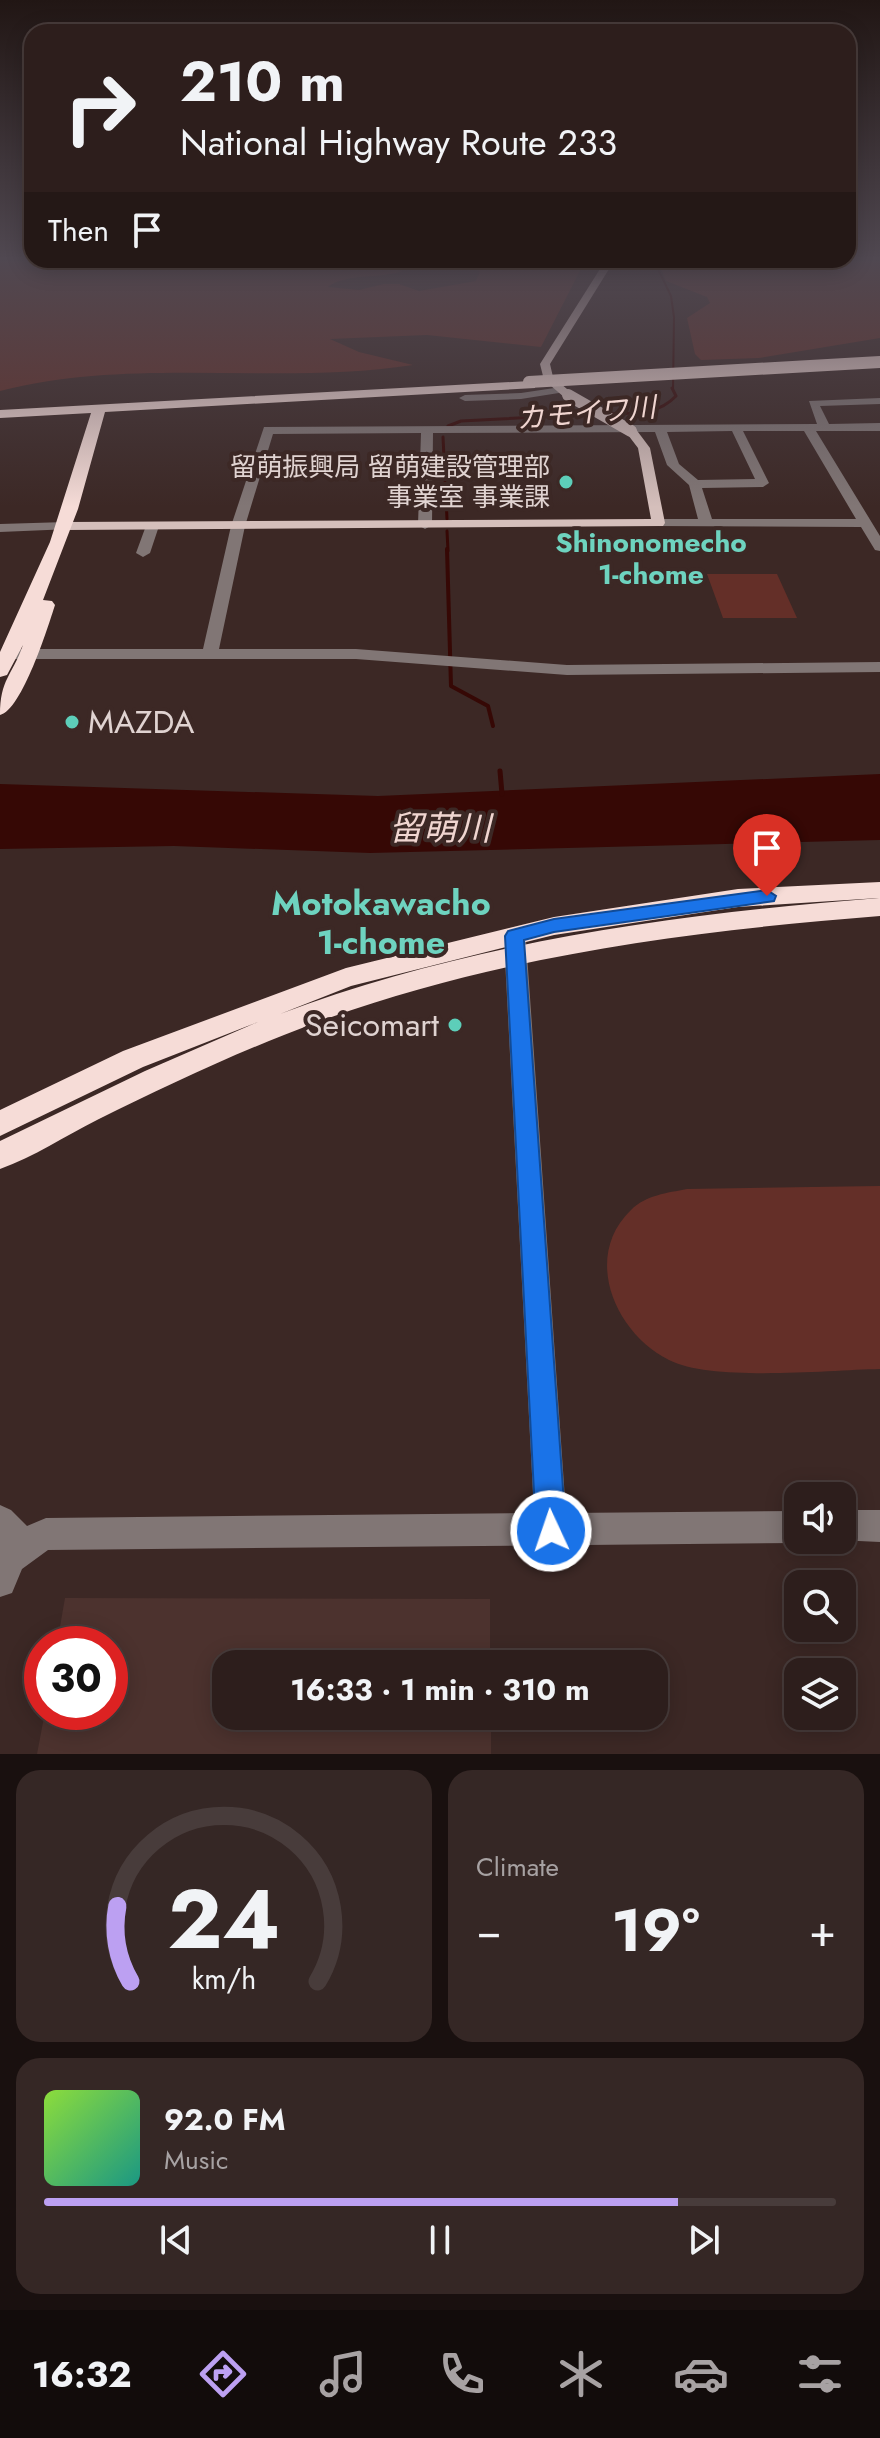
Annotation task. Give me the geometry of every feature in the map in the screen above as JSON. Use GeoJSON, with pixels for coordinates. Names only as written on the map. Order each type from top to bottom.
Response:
{"type":"FeatureCollection","features":[{"type":"Feature","properties":{"kind":"highway"},"geometry":{"type":"LineString","coordinates":[[0,414],[96,419],[131,406],[880,364]]}},
{"type":"Feature","properties":{"kind":"highway"},"geometry":{"type":"LineString","coordinates":[[3,699],[13,660],[69,539],[66,526],[96,419]]}},
{"type":"Feature","properties":{"kind":"highway"},"geometry":{"type":"LineString","coordinates":[[0,1156],[146,1082],[316,1011],[516,945],[554,926],[738,898],[880,890]]}},
{"type":"Feature","properties":{"kind":"highway"},"geometry":{"type":"LineString","coordinates":[[0,1124],[133,1059],[346,978],[516,945],[744,917],[880,907]]}},
{"type":"Feature","properties":{"kind":"main road"},"geometry":{"type":"LineString","coordinates":[[66,526],[658,523],[644,448],[631,431],[565,392],[548,378],[545,364],[558,343]]}},
{"type":"Feature","properties":{"kind":"street"},"geometry":{"type":"LineString","coordinates":[[465,398],[565,392]]}},
{"type":"Feature","properties":{"kind":"street"},"geometry":{"type":"LineString","coordinates":[[825,428],[813,403],[880,401]]}},
{"type":"Feature","properties":{"kind":"street"},"geometry":{"type":"LineString","coordinates":[[658,427],[666,439],[673,465],[695,484],[706,523]]}},
{"type":"Feature","properties":{"kind":"street"},"geometry":{"type":"LineString","coordinates":[[210,653],[238,526],[268,430],[880,427]]}},
{"type":"Feature","properties":{"kind":"street"},"geometry":{"type":"LineString","coordinates":[[695,484],[763,483],[736,428]]}},
{"type":"Feature","properties":{"kind":"street"},"geometry":{"type":"LineString","coordinates":[[808,428],[880,547]]}},
{"type":"Feature","properties":{"kind":"street"},"geometry":{"type":"LineString","coordinates":[[425,525],[427,431]]}},
{"type":"Feature","properties":{"kind":"street"},"geometry":{"type":"LineString","coordinates":[[658,523],[865,523]]}},
{"type":"Feature","properties":{"kind":"street"},"geometry":{"type":"LineString","coordinates":[[0,528],[66,526]]}},
{"type":"Feature","properties":{"kind":"street"},"geometry":{"type":"LineString","coordinates":[[143,553],[152,526]]}},
{"type":"Feature","properties":{"kind":"street"},"geometry":{"type":"LineString","coordinates":[[13,660],[210,653],[356,654],[567,670],[880,667]]}},
{"type":"Feature","properties":{"kind":"street"},"geometry":{"type":"LineString","coordinates":[[516,945],[551,1531]]}},
{"type":"Feature","properties":{"kind":"street"},"geometry":{"type":"LineString","coordinates":[[0,1521],[23,1545]]}},
{"type":"Feature","properties":{"kind":"street"},"geometry":{"type":"LineString","coordinates":[[856,1526],[880,1526]]}},
{"type":"Feature","properties":{"kind":"street"},"geometry":{"type":"LineString","coordinates":[[0,1581],[3,1567],[23,1545],[46,1534],[784,1527]]}},
{"type":"Feature","properties":{"kind":"shaded area"},"geometry":{"type":"Polygon","coordinates":[[[0,343],[339,343],[359,352],[413,365],[310,373],[103,375],[0,391],[0,343]]]}},
{"type":"Feature","properties":{"kind":"shaded area"},"geometry":{"type":"Polygon","coordinates":[[[502,343],[543,343],[541,347],[502,343]]]}},
{"type":"Feature","properties":{"kind":"shaded area"},"geometry":{"type":"Polygon","coordinates":[[[693,343],[851,343],[759,358],[701,360],[695,354],[693,343]]]}},
{"type":"Feature","properties":{"kind":"shaded area"},"geometry":{"type":"Polygon","coordinates":[[[707,574],[777,574],[797,618],[723,618],[707,574]]]}},
{"type":"Feature","properties":{"kind":"shaded area"},"geometry":{"type":"Polygon","coordinates":[[[880,1186],[880,1369],[741,1373],[688,1367],[650,1348],[633,1332],[620,1313],[607,1271],[609,1249],[616,1229],[643,1201],[687,1189],[880,1186]]]}},
{"type":"Feature","properties":{"kind":"shaded area"},"geometry":{"type":"Polygon","coordinates":[[[65,1598],[490,1599],[490,1650],[212,1650],[212,1730],[491,1730],[491,1754],[37,1754],[42,1730],[128,1730],[128,1626],[60,1626],[65,1598]]]}},
{"type":"Feature","properties":{"kind":"water","name":"留萌川"},"geometry":{"type":"Polygon","coordinates":[[[880,774],[880,840],[370,853],[174,846],[0,849],[0,784],[378,796],[880,774]]]}},
{"type":"Feature","properties":{"kind":"waterway","name":"カモイワ川"},"geometry":{"type":"LineString","coordinates":[[673,390],[674,343]]}},
{"type":"Feature","properties":{"kind":"waterway","name":"カモイワ川"},"geometry":{"type":"LineString","coordinates":[[607,414],[644,412],[661,407],[676,396],[673,390]]}},
{"type":"Feature","properties":{"kind":"waterway","name":"カモイワ川"},"geometry":{"type":"LineString","coordinates":[[448,426],[461,421],[593,414]]}},
{"type":"Feature","properties":{"kind":"waterway","name":"カモイワ川"},"geometry":{"type":"LineString","coordinates":[[443,437],[447,519]]}},
{"type":"Feature","properties":{"kind":"waterway","name":"カモイワ川"},"geometry":{"type":"LineString","coordinates":[[447,531],[448,551]]}},
{"type":"Feature","properties":{"kind":"waterway","name":"カモイワ川"},"geometry":{"type":"LineString","coordinates":[[447,549],[451,686],[488,706],[493,726]]}},
{"type":"Feature","properties":{"kind":"waterway","name":"カモイワ川"},"geometry":{"type":"LineString","coordinates":[[500,771],[502,794]]}},
{"type":"Feature","properties":{"kind":"place","name":"留萌振興局 留萌建設管理部 事業室 事業課"},"geometry":{"type":"Point","coordinates":[566,482]}},
{"type":"Feature","properties":{"kind":"place","name":"MAZDA"},"geometry":{"type":"Point","coordinates":[72,722]}},
{"type":"Feature","properties":{"kind":"place","name":"Seicomart"},"geometry":{"type":"Point","coordinates":[455,1025]}},
{"type":"Feature","properties":{"kind":"district","name":"Shinonomecho 1-chome"},"geometry":{"type":"Point","coordinates":[651,558]}},
{"type":"Feature","properties":{"kind":"district","name":"Motokawacho 1-chome"},"geometry":{"type":"Point","coordinates":[381,922]}},
{"type":"Feature","properties":{"kind":"route"},"geometry":{"type":"LineString","coordinates":[[551,1531],[515,936],[554,926],[767,896]]}}]}
